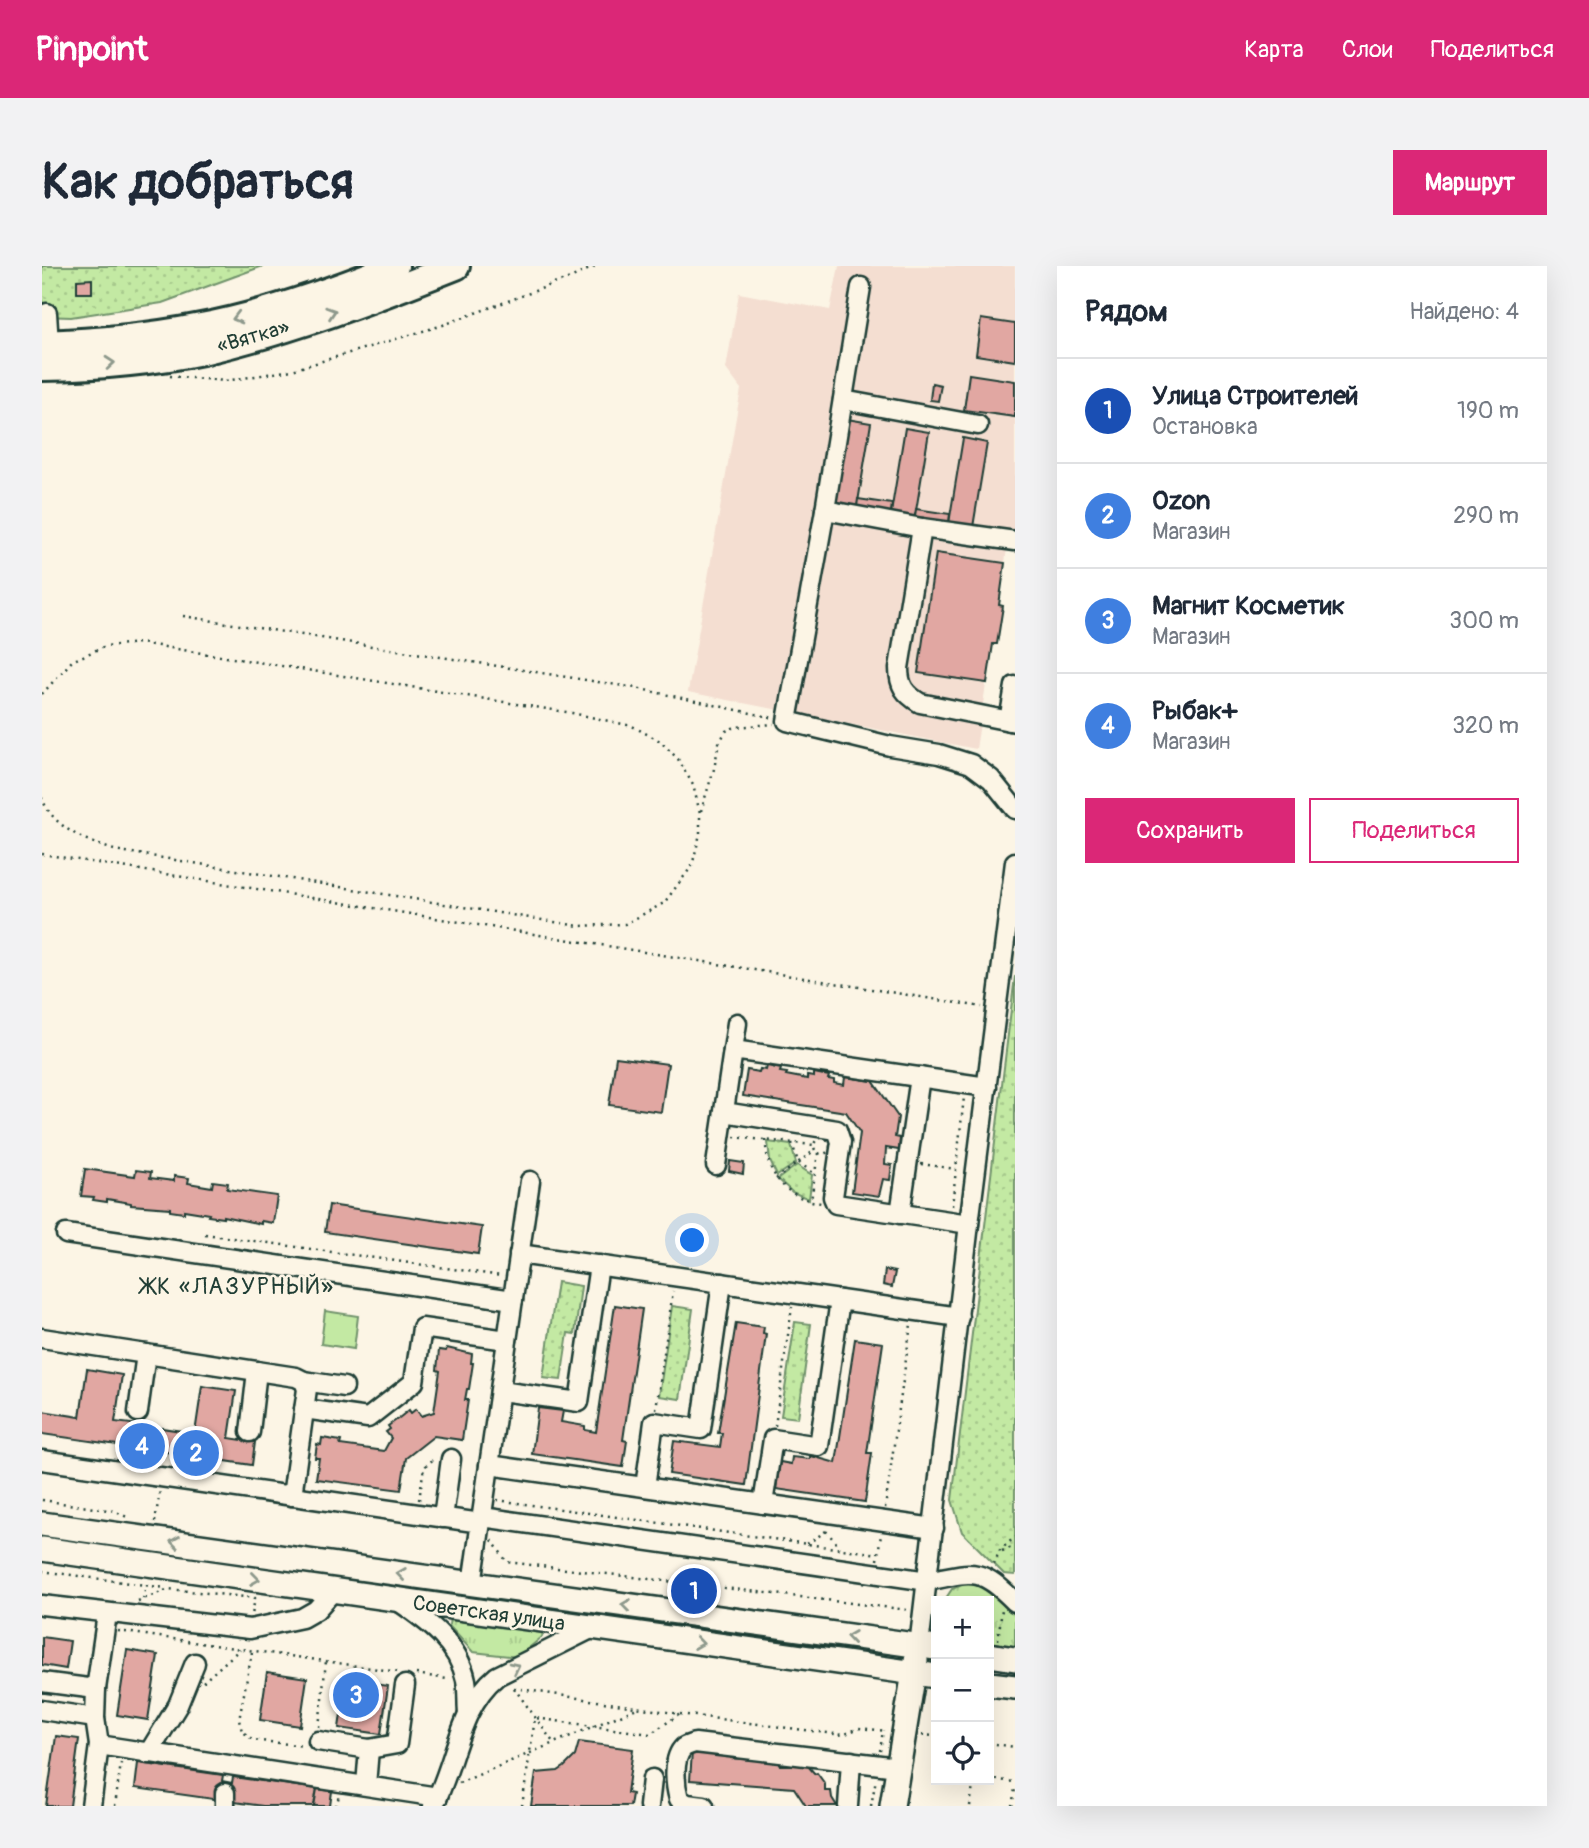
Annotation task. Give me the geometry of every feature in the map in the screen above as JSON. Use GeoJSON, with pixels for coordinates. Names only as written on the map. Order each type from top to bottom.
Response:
{"type":"FeatureCollection","features":[{"type":"Feature","properties":{"kind":"highway","name":"«Вятка»"},"geometry":{"type":"LineString","coordinates":[[46,355],[101,341],[198,328],[258,313],[395,266]]}},
{"type":"Feature","properties":{"kind":"highway","name":"«Вятка»"},"geometry":{"type":"LineString","coordinates":[[46,355],[128,362],[201,351],[375,298],[456,266]]}},
{"type":"Feature","properties":{"kind":"main road","name":"Советская улица"},"geometry":{"type":"LineString","coordinates":[[42,1524],[928,1647]]}},
{"type":"Feature","properties":{"kind":"main road","name":"Советская улица"},"geometry":{"type":"LineString","coordinates":[[42,1549],[925,1674]]}},
{"type":"Feature","properties":{"kind":"main road"},"geometry":{"type":"LineString","coordinates":[[755,1651],[759,1624]]}},
{"type":"Feature","properties":{"kind":"main road"},"geometry":{"type":"LineString","coordinates":[[892,1806],[898,1767],[925,1674],[928,1647]]}},
{"type":"Feature","properties":{"kind":"main road"},"geometry":{"type":"LineString","coordinates":[[994,1685],[1015,1687]]}},
{"type":"Feature","properties":{"kind":"street"},"geometry":{"type":"LineString","coordinates":[[861,287],[788,721],[890,746],[939,754],[971,764],[991,779],[1015,808]]}},
{"type":"Feature","properties":{"kind":"street"},"geometry":{"type":"LineString","coordinates":[[46,355],[47,313]]}},
{"type":"Feature","properties":{"kind":"street"},"geometry":{"type":"LineString","coordinates":[[843,400],[978,425]]}},
{"type":"Feature","properties":{"kind":"street"},"geometry":{"type":"LineString","coordinates":[[825,510],[922,528],[1015,541]]}},
{"type":"Feature","properties":{"kind":"street"},"geometry":{"type":"LineString","coordinates":[[922,528],[899,668],[899,682],[906,695],[920,703],[1012,721],[1015,686]]}},
{"type":"Feature","properties":{"kind":"street"},"geometry":{"type":"LineString","coordinates":[[928,1647],[924,1612],[1015,862]]}},
{"type":"Feature","properties":{"kind":"street"},"geometry":{"type":"LineString","coordinates":[[716,1165],[737,1023]]}},
{"type":"Feature","properties":{"kind":"street"},"geometry":{"type":"LineString","coordinates":[[733,1050],[987,1087]]}},
{"type":"Feature","properties":{"kind":"street"},"geometry":{"type":"LineString","coordinates":[[900,1214],[920,1077]]}},
{"type":"Feature","properties":{"kind":"street"},"geometry":{"type":"LineString","coordinates":[[724,1112],[837,1130],[841,1142],[833,1196],[839,1205],[969,1224]]}},
{"type":"Feature","properties":{"kind":"street"},"geometry":{"type":"LineString","coordinates":[[472,1584],[530,1181]]}},
{"type":"Feature","properties":{"kind":"street"},"geometry":{"type":"LineString","coordinates":[[66,1234],[513,1300]]}},
{"type":"Feature","properties":{"kind":"street"},"geometry":{"type":"LineString","coordinates":[[520,1254],[959,1317]]}},
{"type":"Feature","properties":{"kind":"street"},"geometry":{"type":"LineString","coordinates":[[500,1391],[579,1402],[599,1265]]}},
{"type":"Feature","properties":{"kind":"street"},"geometry":{"type":"LineString","coordinates":[[645,1487],[654,1422],[701,1429],[722,1283]]}},
{"type":"Feature","properties":{"kind":"street"},"geometry":{"type":"LineString","coordinates":[[763,1504],[773,1439],[819,1446],[840,1300]]}},
{"type":"Feature","properties":{"kind":"street"},"geometry":{"type":"LineString","coordinates":[[304,1409],[368,1418],[414,1382],[422,1328],[507,1340]]}},
{"type":"Feature","properties":{"kind":"street"},"geometry":{"type":"LineString","coordinates":[[42,1338],[296,1377],[304,1381],[344,1387]]}},
{"type":"Feature","properties":{"kind":"street"},"geometry":{"type":"LineString","coordinates":[[138,1412],[146,1354]]}},
{"type":"Feature","properties":{"kind":"street"},"geometry":{"type":"LineString","coordinates":[[250,1433],[257,1371]]}},
{"type":"Feature","properties":{"kind":"street"},"geometry":{"type":"LineString","coordinates":[[292,1496],[307,1389],[304,1381]]}},
{"type":"Feature","properties":{"kind":"street"},"geometry":{"type":"LineString","coordinates":[[443,1518],[444,1458]]}},
{"type":"Feature","properties":{"kind":"street"},"geometry":{"type":"LineString","coordinates":[[42,1460],[443,1518],[481,1520],[928,1581],[960,1574],[989,1577],[1012,1595]]}},
{"type":"Feature","properties":{"kind":"street"},"geometry":{"type":"LineString","coordinates":[[489,1465],[934,1528]]}},
{"type":"Feature","properties":{"kind":"street"},"geometry":{"type":"LineString","coordinates":[[42,1605],[106,1621],[250,1629],[303,1618],[316,1611],[334,1590]]}},
{"type":"Feature","properties":{"kind":"street"},"geometry":{"type":"LineString","coordinates":[[395,1599],[430,1624],[449,1644],[461,1665],[466,1681],[468,1714]]}},
{"type":"Feature","properties":{"kind":"street"},"geometry":{"type":"LineString","coordinates":[[91,1806],[99,1745],[95,1718],[96,1689],[106,1621]]}},
{"type":"Feature","properties":{"kind":"street"},"geometry":{"type":"LineString","coordinates":[[99,1745],[148,1754],[226,1787],[366,1785],[438,1796],[468,1714],[486,1685],[497,1676],[593,1628]]}},
{"type":"Feature","properties":{"kind":"street"},"geometry":{"type":"LineString","coordinates":[[148,1754],[178,1706],[195,1663]]}},
{"type":"Feature","properties":{"kind":"street"},"geometry":{"type":"LineString","coordinates":[[42,1682],[96,1689]]}},
{"type":"Feature","properties":{"kind":"street"},"geometry":{"type":"LineString","coordinates":[[317,1741],[369,1749],[397,1744],[405,1685]]}},
{"type":"Feature","properties":{"kind":"street"},"geometry":{"type":"LineString","coordinates":[[42,1710],[95,1718]]}},
{"type":"Feature","properties":{"kind":"street"},"geometry":{"type":"LineString","coordinates":[[704,1806],[687,1804],[679,1799],[676,1789],[677,1759],[685,1747],[695,1743],[898,1767]]}},
{"type":"Feature","properties":{"kind":"street"},"geometry":{"type":"LineString","coordinates":[[366,1785],[369,1749]]}},
{"type":"Feature","properties":{"kind":"street"},"geometry":{"type":"LineString","coordinates":[[848,1806],[851,1761]]}},
{"type":"Feature","properties":{"kind":"street"},"geometry":{"type":"LineString","coordinates":[[649,1806],[652,1779]]}},
{"type":"Feature","properties":{"kind":"path"},"geometry":{"type":"LineString","coordinates":[[166,373],[173,378],[225,381],[292,370],[443,325],[596,266]]}},
{"type":"Feature","properties":{"kind":"path"},"geometry":{"type":"LineString","coordinates":[[183,616],[636,688],[788,721]]}},
{"type":"Feature","properties":{"kind":"path"},"geometry":{"type":"LineString","coordinates":[[42,694],[72,661],[105,646],[140,643],[572,713],[632,726],[660,741],[678,760],[693,785],[700,813],[700,834],[692,866],[664,903],[625,924],[579,926],[114,850],[86,841],[60,823],[42,798]]}},
{"type":"Feature","properties":{"kind":"path"},"geometry":{"type":"LineString","coordinates":[[700,813],[719,743],[726,732],[735,727],[773,725],[788,721]]}},
{"type":"Feature","properties":{"kind":"path"},"geometry":{"type":"LineString","coordinates":[[42,854],[996,1010]]}},
{"type":"Feature","properties":{"kind":"path"},"geometry":{"type":"LineString","coordinates":[[950,1221],[966,1084]]}},
{"type":"Feature","properties":{"kind":"path"},"geometry":{"type":"LineString","coordinates":[[720,1135],[792,1143],[816,1149]]}},
{"type":"Feature","properties":{"kind":"path"},"geometry":{"type":"LineString","coordinates":[[765,1140],[769,1164],[776,1178],[795,1195],[811,1201],[835,1202]]}},
{"type":"Feature","properties":{"kind":"path"},"geometry":{"type":"LineString","coordinates":[[792,1143],[798,1162],[815,1174]]}},
{"type":"Feature","properties":{"kind":"path"},"geometry":{"type":"LineString","coordinates":[[811,1201],[816,1149]]}},
{"type":"Feature","properties":{"kind":"path"},"geometry":{"type":"LineString","coordinates":[[776,1178],[816,1149]]}},
{"type":"Feature","properties":{"kind":"path"},"geometry":{"type":"LineString","coordinates":[[908,1163],[956,1169]]}},
{"type":"Feature","properties":{"kind":"path"},"geometry":{"type":"LineString","coordinates":[[205,1234],[516,1278]]}},
{"type":"Feature","properties":{"kind":"path"},"geometry":{"type":"LineString","coordinates":[[654,1422],[675,1276]]}},
{"type":"Feature","properties":{"kind":"path"},"geometry":{"type":"LineString","coordinates":[[773,1439],[794,1293]]}},
{"type":"Feature","properties":{"kind":"path"},"geometry":{"type":"LineString","coordinates":[[876,1574],[913,1311]]}},
{"type":"Feature","properties":{"kind":"path"},"geometry":{"type":"LineString","coordinates":[[417,1514],[424,1467],[444,1458]]}},
{"type":"Feature","properties":{"kind":"path"},"geometry":{"type":"LineString","coordinates":[[154,1527],[162,1478]]}},
{"type":"Feature","properties":{"kind":"path"},"geometry":{"type":"LineString","coordinates":[[484,1498],[878,1554]]}},
{"type":"Feature","properties":{"kind":"path"},"geometry":{"type":"LineString","coordinates":[[42,1500],[114,1511],[135,1521]]}},
{"type":"Feature","properties":{"kind":"path"},"geometry":{"type":"LineString","coordinates":[[481,1520],[507,1562],[924,1612]]}},
{"type":"Feature","properties":{"kind":"path"},"geometry":{"type":"LineString","coordinates":[[807,1544],[826,1531],[842,1549]]}},
{"type":"Feature","properties":{"kind":"path"},"geometry":{"type":"LineString","coordinates":[[989,1577],[999,1552],[1015,1537]]}},
{"type":"Feature","properties":{"kind":"path"},"geometry":{"type":"LineString","coordinates":[[999,1552],[1015,1546]]}},
{"type":"Feature","properties":{"kind":"path"},"geometry":{"type":"LineString","coordinates":[[42,1571],[254,1598],[250,1629]]}},
{"type":"Feature","properties":{"kind":"path"},"geometry":{"type":"LineString","coordinates":[[143,1599],[146,1586]]}},
{"type":"Feature","properties":{"kind":"path"},"geometry":{"type":"LineString","coordinates":[[106,1621],[143,1599],[169,1588]]}},
{"type":"Feature","properties":{"kind":"path"},"geometry":{"type":"LineString","coordinates":[[1000,1654],[1012,1595]]}},
{"type":"Feature","properties":{"kind":"path"},"geometry":{"type":"LineString","coordinates":[[106,1621],[240,1648],[447,1679]]}},
{"type":"Feature","properties":{"kind":"path"},"geometry":{"type":"LineString","coordinates":[[178,1706],[240,1648]]}},
{"type":"Feature","properties":{"kind":"path"},"geometry":{"type":"LineString","coordinates":[[252,1650],[239,1720],[242,1731],[253,1740],[302,1747],[317,1741],[326,1661]]}},
{"type":"Feature","properties":{"kind":"path"},"geometry":{"type":"LineString","coordinates":[[554,1743],[514,1688],[680,1714],[843,1735],[859,1728],[894,1731]]}},
{"type":"Feature","properties":{"kind":"path"},"geometry":{"type":"LineString","coordinates":[[438,1796],[463,1782],[637,1707]]}},
{"type":"Feature","properties":{"kind":"path"},"geometry":{"type":"LineString","coordinates":[[535,1718],[650,1734],[680,1714]]}},
{"type":"Feature","properties":{"kind":"path"},"geometry":{"type":"LineString","coordinates":[[522,1806],[535,1718]]}},
{"type":"Feature","properties":{"kind":"path"},"geometry":{"type":"LineString","coordinates":[[912,1733],[931,1735]]}},
{"type":"Feature","properties":{"kind":"path"},"geometry":{"type":"LineString","coordinates":[[994,1744],[1015,1747]]}},
{"type":"Feature","properties":{"kind":"path"},"geometry":{"type":"LineString","coordinates":[[115,1806],[123,1749]]}},
{"type":"Feature","properties":{"kind":"path"},"geometry":{"type":"LineString","coordinates":[[994,1780],[1015,1782]]}},
{"type":"Feature","properties":{"kind":"path"},"geometry":{"type":"LineString","coordinates":[[970,1806],[973,1785]]}},
{"type":"Feature","properties":{"kind":"path"},"geometry":{"type":"LineString","coordinates":[[1012,1806],[1015,1789]]}},
{"type":"Feature","properties":{"kind":"shaded area"},"geometry":{"type":"Polygon","coordinates":[[[839,266],[1015,266],[1015,536],[1009,536],[976,749],[688,692],[741,389],[726,369],[739,293],[830,310],[839,266]]]}},
{"type":"Feature","properties":{"kind":"green space"},"geometry":{"type":"Polygon","coordinates":[[[42,266],[263,266],[162,303],[71,317],[42,316],[42,266]]]}},
{"type":"Feature","properties":{"kind":"green space"},"geometry":{"type":"Polygon","coordinates":[[[1015,976],[1015,1575],[1004,1574],[962,1532],[952,1500],[1015,976]]]}},
{"type":"Feature","properties":{"kind":"green space"},"geometry":{"type":"Polygon","coordinates":[[[768,1142],[791,1145],[796,1163],[777,1176],[770,1161],[768,1142]]]}},
{"type":"Feature","properties":{"kind":"green space"},"geometry":{"type":"Polygon","coordinates":[[[797,1165],[812,1175],[809,1199],[792,1192],[778,1179],[797,1165]]]}},
{"type":"Feature","properties":{"kind":"green space"},"geometry":{"type":"Polygon","coordinates":[[[557,1282],[581,1286],[575,1334],[568,1333],[561,1380],[543,1378],[557,1282]]]}},
{"type":"Feature","properties":{"kind":"green space"},"geometry":{"type":"Polygon","coordinates":[[[672,1306],[693,1309],[680,1399],[659,1396],[672,1306]]]}},
{"type":"Feature","properties":{"kind":"green space"},"geometry":{"type":"Polygon","coordinates":[[[325,1311],[358,1316],[354,1349],[321,1344],[325,1311]]]}},
{"type":"Feature","properties":{"kind":"green space"},"geometry":{"type":"Polygon","coordinates":[[[795,1322],[811,1324],[798,1418],[781,1416],[795,1322]]]}},
{"type":"Feature","properties":{"kind":"green space"},"geometry":{"type":"Polygon","coordinates":[[[42,1532],[740,1630],[739,1636],[42,1538],[42,1532]]]}},
{"type":"Feature","properties":{"kind":"green space"},"geometry":{"type":"Polygon","coordinates":[[[967,1583],[983,1584],[1015,1615],[1015,1650],[994,1648],[994,1596],[947,1596],[952,1589],[967,1583]]]}},
{"type":"Feature","properties":{"kind":"green space"},"geometry":{"type":"Polygon","coordinates":[[[450,1616],[544,1628],[542,1637],[518,1657],[473,1652],[449,1626],[450,1616]]]}},
{"type":"Feature","properties":{"kind":"building"},"geometry":{"type":"Polygon","coordinates":[[[92,279],[92,293],[77,293],[77,280],[92,279]]]}},
{"type":"Feature","properties":{"kind":"building"},"geometry":{"type":"Polygon","coordinates":[[[981,319],[1015,324],[1015,361],[976,355],[981,319]]]}},
{"type":"Feature","properties":{"kind":"building"},"geometry":{"type":"Polygon","coordinates":[[[969,374],[1015,381],[1015,417],[964,410],[969,374]]]}},
{"type":"Feature","properties":{"kind":"building"},"geometry":{"type":"Polygon","coordinates":[[[932,383],[941,385],[938,401],[930,400],[932,383]]]}},
{"type":"Feature","properties":{"kind":"building"},"geometry":{"type":"Polygon","coordinates":[[[847,419],[871,423],[856,514],[832,509],[847,419]]]}},
{"type":"Feature","properties":{"kind":"building"},"geometry":{"type":"Polygon","coordinates":[[[905,428],[929,432],[914,523],[890,519],[905,428]]]}},
{"type":"Feature","properties":{"kind":"building"},"geometry":{"type":"Polygon","coordinates":[[[963,438],[987,443],[972,533],[948,529],[963,438]]]}},
{"type":"Feature","properties":{"kind":"building"},"geometry":{"type":"Polygon","coordinates":[[[858,499],[892,504],[890,519],[856,514],[858,499]]]}},
{"type":"Feature","properties":{"kind":"building"},"geometry":{"type":"Polygon","coordinates":[[[916,509],[950,514],[948,529],[914,523],[916,509]]]}},
{"type":"Feature","properties":{"kind":"building"},"geometry":{"type":"Polygon","coordinates":[[[936,553],[1005,563],[999,605],[1003,606],[987,683],[918,673],[936,553]]]}},
{"type":"Feature","properties":{"kind":"building"},"geometry":{"type":"Polygon","coordinates":[[[616,1057],[668,1064],[661,1112],[609,1105],[616,1057]]]}},
{"type":"Feature","properties":{"kind":"building"},"geometry":{"type":"Polygon","coordinates":[[[767,1066],[781,1069],[780,1072],[787,1073],[786,1075],[807,1079],[807,1076],[814,1077],[814,1073],[829,1076],[828,1079],[834,1080],[834,1083],[844,1085],[845,1077],[873,1081],[898,1117],[895,1137],[900,1138],[899,1150],[886,1148],[885,1164],[892,1165],[890,1180],[883,1179],[879,1196],[852,1192],[860,1133],[846,1112],[743,1096],[747,1070],[759,1072],[760,1069],[766,1070],[767,1066]]]}},
{"type":"Feature","properties":{"kind":"building"},"geometry":{"type":"Polygon","coordinates":[[[730,1161],[744,1163],[743,1174],[729,1171],[730,1161]]]}},
{"type":"Feature","properties":{"kind":"building"},"geometry":{"type":"Polygon","coordinates":[[[85,1169],[135,1176],[136,1170],[151,1172],[150,1178],[174,1181],[174,1176],[189,1178],[188,1183],[212,1187],[213,1181],[228,1183],[227,1189],[277,1196],[273,1223],[261,1221],[261,1224],[184,1210],[184,1213],[170,1211],[170,1208],[131,1205],[107,1199],[107,1202],[93,1200],[94,1197],[81,1196],[85,1169]]]}},
{"type":"Feature","properties":{"kind":"building"},"geometry":{"type":"Polygon","coordinates":[[[329,1205],[482,1227],[478,1254],[325,1232],[329,1205]]]}},
{"type":"Feature","properties":{"kind":"building"},"geometry":{"type":"Polygon","coordinates":[[[885,1270],[895,1272],[892,1287],[883,1285],[885,1270]]]}},
{"type":"Feature","properties":{"kind":"building"},"geometry":{"type":"Polygon","coordinates":[[[615,1305],[642,1309],[623,1440],[627,1441],[623,1467],[532,1454],[538,1408],[563,1411],[561,1422],[585,1426],[585,1430],[596,1432],[615,1305]]]}},
{"type":"Feature","properties":{"kind":"building"},"geometry":{"type":"Polygon","coordinates":[[[736,1323],[764,1327],[763,1333],[766,1334],[746,1485],[669,1474],[674,1441],[720,1447],[722,1433],[718,1433],[736,1323]]]}},
{"type":"Feature","properties":{"kind":"building"},"geometry":{"type":"Polygon","coordinates":[[[855,1339],[883,1343],[867,1453],[872,1453],[865,1502],[776,1489],[780,1462],[791,1464],[792,1457],[810,1459],[810,1456],[836,1463],[855,1339]]]}},
{"type":"Feature","properties":{"kind":"building"},"geometry":{"type":"Polygon","coordinates":[[[447,1348],[472,1354],[462,1440],[434,1436],[406,1458],[401,1490],[316,1479],[319,1458],[315,1458],[317,1444],[321,1445],[322,1438],[341,1441],[340,1445],[384,1451],[391,1438],[386,1432],[390,1429],[388,1426],[409,1410],[411,1413],[416,1409],[421,1416],[434,1412],[440,1371],[437,1370],[439,1350],[446,1351],[447,1348]]]}},
{"type":"Feature","properties":{"kind":"building"},"geometry":{"type":"Polygon","coordinates":[[[87,1369],[122,1375],[115,1422],[155,1427],[152,1450],[42,1434],[42,1411],[80,1417],[87,1369]]]}},
{"type":"Feature","properties":{"kind":"building"},"geometry":{"type":"Polygon","coordinates":[[[202,1386],[236,1391],[229,1438],[255,1442],[252,1465],[152,1450],[155,1427],[195,1433],[202,1386]]]}},
{"type":"Feature","properties":{"kind":"building"},"geometry":{"type":"Polygon","coordinates":[[[42,1637],[70,1641],[66,1669],[42,1665],[42,1637]]]}},
{"type":"Feature","properties":{"kind":"building"},"geometry":{"type":"Polygon","coordinates":[[[127,1650],[158,1655],[148,1720],[117,1715],[127,1650]]]}},
{"type":"Feature","properties":{"kind":"building"},"geometry":{"type":"Polygon","coordinates":[[[267,1672],[307,1678],[300,1726],[260,1720],[267,1672]]]}},
{"type":"Feature","properties":{"kind":"building"},"geometry":{"type":"Polygon","coordinates":[[[346,1680],[388,1686],[381,1734],[339,1728],[346,1680]]]}},
{"type":"Feature","properties":{"kind":"building"},"geometry":{"type":"Polygon","coordinates":[[[56,1736],[79,1739],[70,1806],[46,1806],[56,1736]]]}},
{"type":"Feature","properties":{"kind":"building"},"geometry":{"type":"Polygon","coordinates":[[[579,1742],[633,1749],[627,1793],[632,1794],[630,1806],[531,1806],[536,1773],[558,1771],[564,1767],[575,1756],[579,1742]]]}},
{"type":"Feature","properties":{"kind":"building"},"geometry":{"type":"Polygon","coordinates":[[[692,1752],[753,1760],[774,1756],[774,1761],[780,1762],[780,1765],[791,1765],[791,1761],[800,1762],[800,1765],[808,1766],[817,1773],[825,1784],[825,1791],[831,1791],[837,1806],[806,1806],[794,1788],[690,1780],[692,1752]]]}},
{"type":"Feature","properties":{"kind":"building"},"geometry":{"type":"Polygon","coordinates":[[[138,1763],[223,1775],[222,1781],[232,1783],[233,1777],[317,1789],[314,1806],[263,1806],[135,1788],[138,1763]]]}},
{"type":"Feature","properties":{"kind":"building"},"geometry":{"type":"Polygon","coordinates":[[[317,1789],[332,1791],[330,1806],[314,1806],[317,1789]]]}},
{"type":"Feature","properties":{"kind":"place","name":"Рыбак+"},"geometry":{"type":"Point","coordinates":[142,1446]}},
{"type":"Feature","properties":{"kind":"place","name":"Ozon"},"geometry":{"type":"Point","coordinates":[196,1453]}},
{"type":"Feature","properties":{"kind":"place","name":"Улица Строителей"},"geometry":{"type":"Point","coordinates":[694,1591]}},
{"type":"Feature","properties":{"kind":"place","name":"Магнит Косметик"},"geometry":{"type":"Point","coordinates":[356,1695]}},
{"type":"Feature","properties":{"kind":"district","name":"ЖК «ЛАЗУРНЫЙ»"},"geometry":{"type":"Point","coordinates":[238,1286]}}]}
